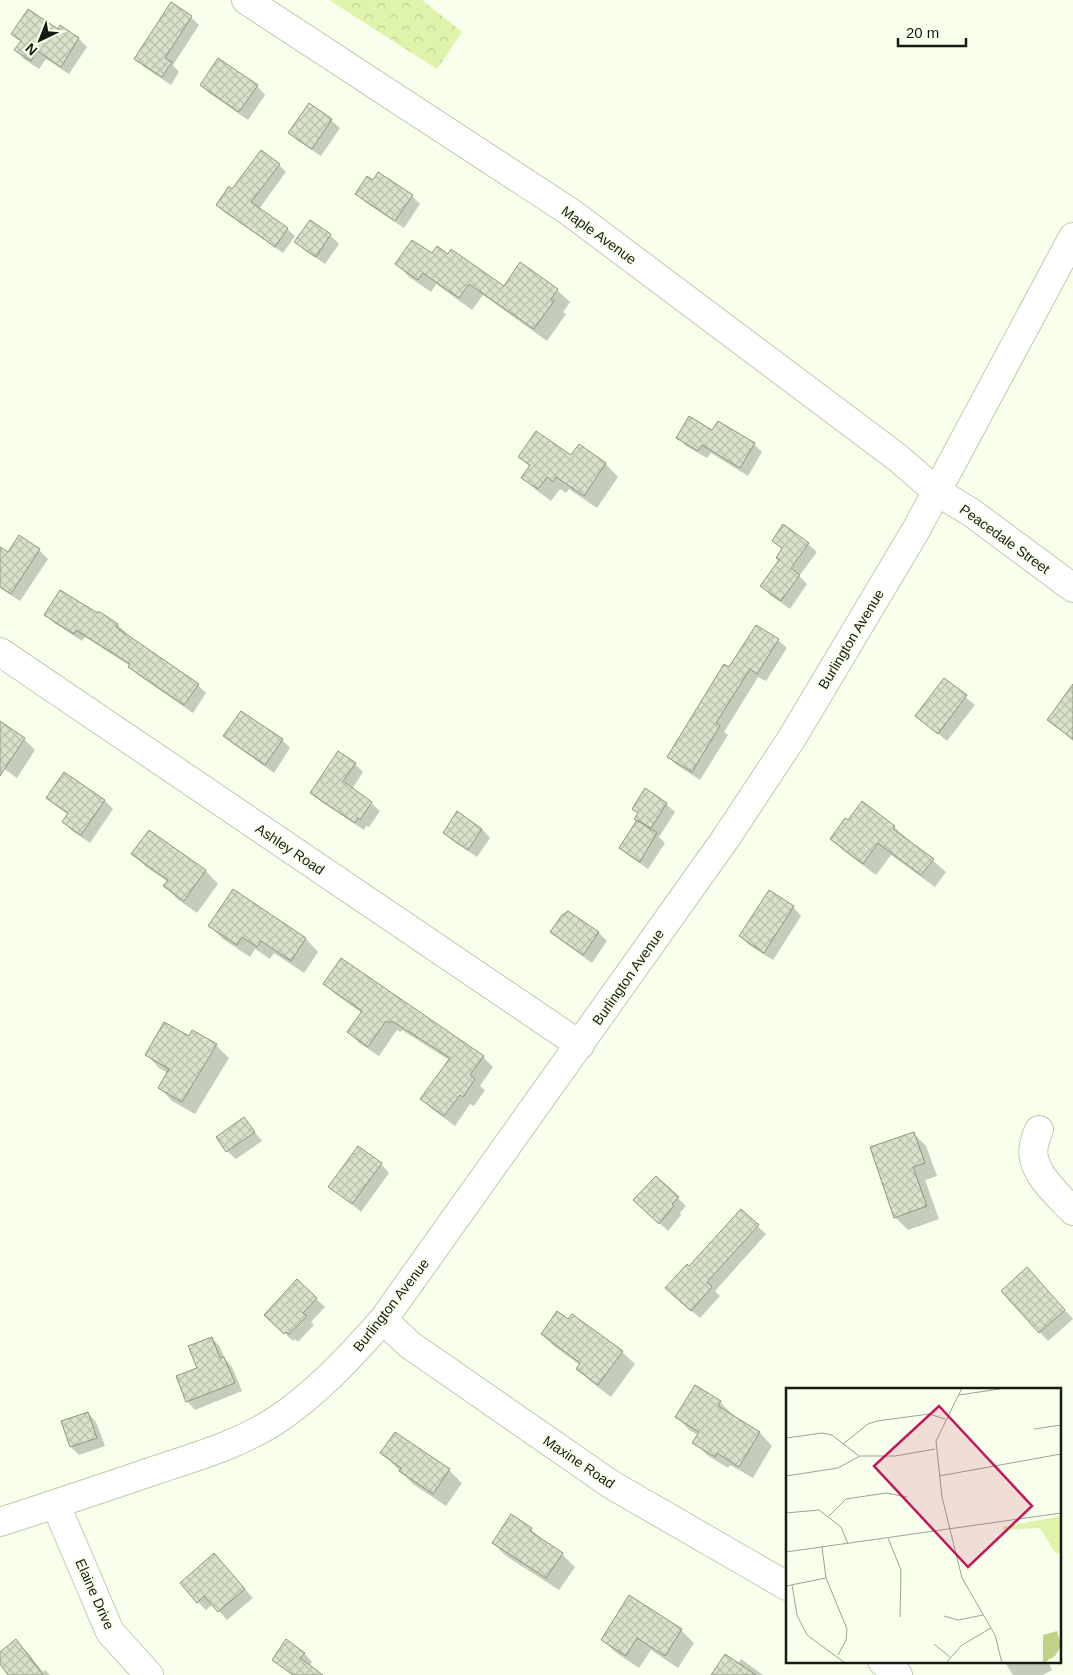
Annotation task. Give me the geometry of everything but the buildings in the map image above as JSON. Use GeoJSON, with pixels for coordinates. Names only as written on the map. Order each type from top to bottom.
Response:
{"type":"FeatureCollection","features":[{"type":"Feature","properties":{"kind":"main road","name":"Maple Avenue"},"geometry":{"type":"LineString","coordinates":[[246,0],[570,212],[898,458],[936,491]]}},
{"type":"Feature","properties":{"kind":"main road","name":"Burlington Avenue"},"geometry":{"type":"LineString","coordinates":[[0,1522],[234,1444],[274,1421],[317,1390],[383,1320],[726,838],[792,738],[911,539],[1073,237]]}},
{"type":"Feature","properties":{"kind":"main road","name":"Peacedale Street"},"geometry":{"type":"LineString","coordinates":[[936,491],[972,513],[1073,588]]}},
{"type":"Feature","properties":{"kind":"main road","name":"Ashley Road"},"geometry":{"type":"LineString","coordinates":[[0,652],[580,1045]]}},
{"type":"Feature","properties":{"kind":"main road"},"geometry":{"type":"LineString","coordinates":[[1039,1130],[1033,1146],[1036,1165],[1047,1184],[1073,1211]]}},
{"type":"Feature","properties":{"kind":"main road","name":"Maxine Road"},"geometry":{"type":"LineString","coordinates":[[383,1320],[410,1345],[612,1485],[786,1585]]}},
{"type":"Feature","properties":{"kind":"main road","name":"Elaine Drive"},"geometry":{"type":"LineString","coordinates":[[56,1504],[110,1632],[148,1675]]}},
{"type":"Feature","properties":{"kind":"main road"},"geometry":{"type":"LineString","coordinates":[[883,1662],[898,1675]]}},
{"type":"Feature","properties":{"kind":"green space"},"geometry":{"type":"Polygon","coordinates":[[[329,0],[422,0],[462,32],[437,69],[329,0]]]}}]}
